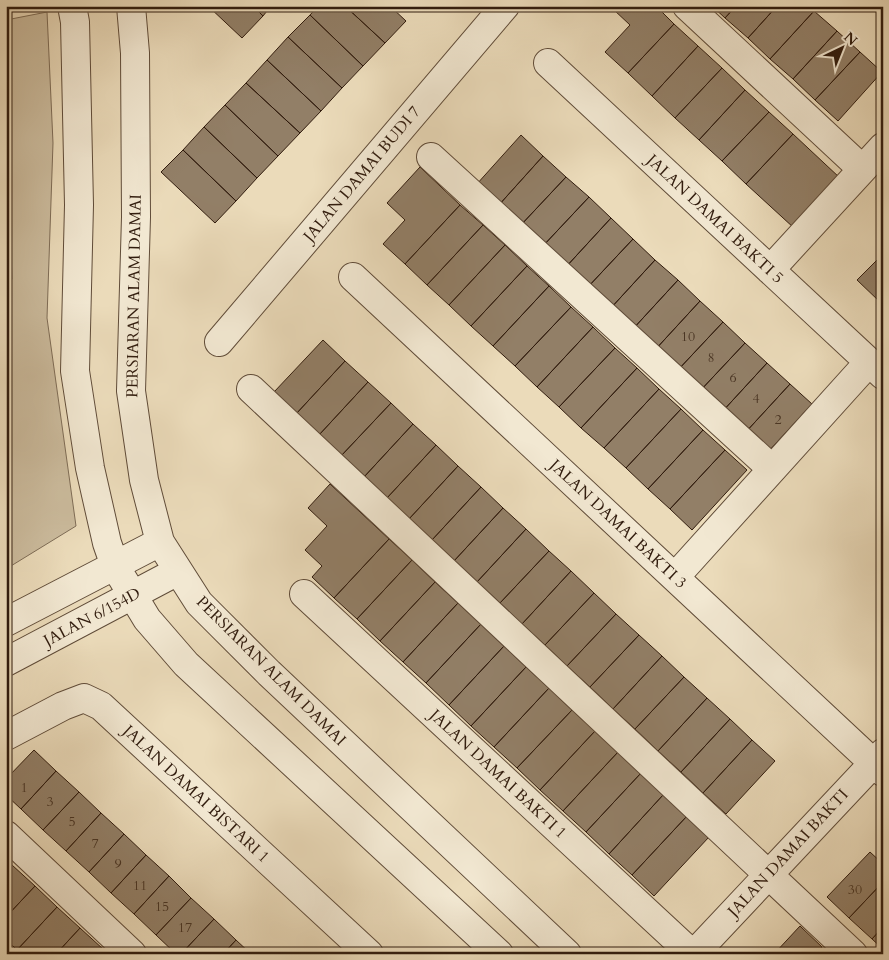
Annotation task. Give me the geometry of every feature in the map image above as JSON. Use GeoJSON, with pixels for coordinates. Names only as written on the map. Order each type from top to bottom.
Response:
{"type":"FeatureCollection","features":[{"type":"Feature","properties":{"kind":"street"},"geometry":{"type":"LineString","coordinates":[[72,6],[79,205],[75,371],[90,468],[123,600],[147,619],[186,664],[499,954]]}},
{"type":"Feature","properties":{"kind":"street","name":"PERSIARAN ALAM DAMAI"},"geometry":{"type":"LineString","coordinates":[[130,6],[135,53],[136,217],[131,391],[144,480],[160,542],[198,603],[269,673],[567,954]]}},
{"type":"Feature","properties":{"kind":"street"},"geometry":{"type":"LineString","coordinates":[[687,6],[862,170]]}},
{"type":"Feature","properties":{"kind":"street","name":"JALAN DAMAI BUDI 7"},"geometry":{"type":"LineString","coordinates":[[218,342],[494,10]]}},
{"type":"Feature","properties":{"kind":"street","name":"JALAN DAMAI BAKTI 5"},"geometry":{"type":"LineString","coordinates":[[548,63],[876,368]]}},
{"type":"Feature","properties":{"kind":"street"},"geometry":{"type":"LineString","coordinates":[[770,270],[883,147]]}},
{"type":"Feature","properties":{"kind":"street"},"geometry":{"type":"LineString","coordinates":[[431,157],[772,469]]}},
{"type":"Feature","properties":{"kind":"street","name":"JALAN DAMAI BAKTI 3"},"geometry":{"type":"LineString","coordinates":[[354,277],[675,578],[880,763]]}},
{"type":"Feature","properties":{"kind":"street"},"geometry":{"type":"LineString","coordinates":[[675,578],[772,469],[876,368]]}},
{"type":"Feature","properties":{"kind":"street"},"geometry":{"type":"LineString","coordinates":[[250,390],[853,954]]}},
{"type":"Feature","properties":{"kind":"street"},"geometry":{"type":"LineString","coordinates":[[6,622],[89,580],[111,555],[160,542]]}},
{"type":"Feature","properties":{"kind":"street","name":"JALAN 6/154D"},"geometry":{"type":"LineString","coordinates":[[6,662],[178,571]]}},
{"type":"Feature","properties":{"kind":"street","name":"JALAN DAMAI BAKTI 1"},"geometry":{"type":"LineString","coordinates":[[304,594],[693,954]]}},
{"type":"Feature","properties":{"kind":"street","name":"JALAN DAMAI BISTARI 1"},"geometry":{"type":"LineString","coordinates":[[6,736],[62,706],[84,698],[101,706],[369,954]]}},
{"type":"Feature","properties":{"kind":"street","name":"JALAN DAMAI BAKTI"},"geometry":{"type":"LineString","coordinates":[[693,954],[768,875],[880,763]]}},
{"type":"Feature","properties":{"kind":"street"},"geometry":{"type":"LineString","coordinates":[[6,835],[132,954]]}},
{"type":"Feature","properties":{"kind":"shaded area"},"geometry":{"type":"Polygon","coordinates":[[[47,12],[53,143],[47,318],[76,526],[6,569],[6,287],[12,279],[6,118],[6,20],[47,12]]]}},
{"type":"Feature","properties":{"kind":"building"},"geometry":{"type":"Polygon","coordinates":[[[208,6],[253,6],[263,16],[242,38],[208,6]]]}},
{"type":"Feature","properties":{"kind":"building"},"geometry":{"type":"Polygon","coordinates":[[[253,6],[271,6],[263,16],[253,6]]]}},
{"type":"Feature","properties":{"kind":"building"},"geometry":{"type":"Polygon","coordinates":[[[318,6],[345,6],[385,43],[363,66],[310,15],[318,6]]]}},
{"type":"Feature","properties":{"kind":"building"},"geometry":{"type":"Polygon","coordinates":[[[345,6],[390,6],[406,21],[385,43],[345,6]]]}},
{"type":"Feature","properties":{"kind":"building"},"geometry":{"type":"Polygon","coordinates":[[[616,6],[656,6],[674,24],[628,73],[605,52],[630,25],[613,9],[616,6]]]}},
{"type":"Feature","properties":{"kind":"building"},"geometry":{"type":"Polygon","coordinates":[[[712,6],[736,6],[725,18],[712,6]]]}},
{"type":"Feature","properties":{"kind":"building"},"geometry":{"type":"Polygon","coordinates":[[[736,6],[777,6],[748,38],[725,18],[736,6]]]}},
{"type":"Feature","properties":{"kind":"building"},"geometry":{"type":"Polygon","coordinates":[[[777,6],[809,6],[814,11],[770,59],[748,38],[777,6]]]}},
{"type":"Feature","properties":{"kind":"building"},"geometry":{"type":"Polygon","coordinates":[[[814,11],[837,31],[793,79],[770,59],[814,11]]]}},
{"type":"Feature","properties":{"kind":"building"},"geometry":{"type":"Polygon","coordinates":[[[310,15],[363,66],[342,88],[288,37],[310,15]]]}},
{"type":"Feature","properties":{"kind":"building"},"geometry":{"type":"Polygon","coordinates":[[[674,24],[698,46],[652,96],[628,73],[674,24]]]}},
{"type":"Feature","properties":{"kind":"building"},"geometry":{"type":"Polygon","coordinates":[[[837,31],[860,52],[815,100],[793,79],[837,31]]]}},
{"type":"Feature","properties":{"kind":"building"},"geometry":{"type":"Polygon","coordinates":[[[288,37],[342,88],[321,111],[267,60],[288,37]]]}},
{"type":"Feature","properties":{"kind":"building"},"geometry":{"type":"Polygon","coordinates":[[[698,46],[722,68],[675,118],[652,96],[698,46]]]}},
{"type":"Feature","properties":{"kind":"building"},"geometry":{"type":"Polygon","coordinates":[[[860,52],[882,72],[838,121],[815,100],[860,52]]]}},
{"type":"Feature","properties":{"kind":"building"},"geometry":{"type":"Polygon","coordinates":[[[267,60],[321,111],[300,133],[246,83],[267,60]]]}},
{"type":"Feature","properties":{"kind":"building"},"geometry":{"type":"Polygon","coordinates":[[[722,68],[745,90],[699,140],[675,118],[722,68]]]}},
{"type":"Feature","properties":{"kind":"building"},"geometry":{"type":"Polygon","coordinates":[[[246,83],[300,133],[278,156],[225,105],[246,83]]]}},
{"type":"Feature","properties":{"kind":"building"},"geometry":{"type":"Polygon","coordinates":[[[745,90],[769,112],[722,161],[699,140],[745,90]]]}},
{"type":"Feature","properties":{"kind":"building"},"geometry":{"type":"Polygon","coordinates":[[[225,105],[278,156],[257,178],[204,127],[225,105]]]}},
{"type":"Feature","properties":{"kind":"building"},"geometry":{"type":"Polygon","coordinates":[[[769,112],[793,134],[746,184],[722,161],[769,112]]]}},
{"type":"Feature","properties":{"kind":"building"},"geometry":{"type":"Polygon","coordinates":[[[204,127],[257,178],[236,201],[183,150],[204,127]]]}},
{"type":"Feature","properties":{"kind":"building"},"geometry":{"type":"Polygon","coordinates":[[[793,134],[840,178],[794,228],[746,184],[793,134]]]}},
{"type":"Feature","properties":{"kind":"building"},"geometry":{"type":"Polygon","coordinates":[[[521,135],[543,156],[498,206],[476,185],[521,135]]]}},
{"type":"Feature","properties":{"kind":"building"},"geometry":{"type":"Polygon","coordinates":[[[183,150],[236,201],[215,223],[161,172],[183,150]]]}},
{"type":"Feature","properties":{"kind":"building"},"geometry":{"type":"Polygon","coordinates":[[[543,156],[566,177],[520,226],[498,206],[543,156]]]}},
{"type":"Feature","properties":{"kind":"building"},"geometry":{"type":"Polygon","coordinates":[[[420,167],[460,205],[405,264],[383,244],[405,220],[387,203],[420,167]]]}},
{"type":"Feature","properties":{"kind":"building"},"geometry":{"type":"Polygon","coordinates":[[[566,177],[589,197],[542,247],[520,226],[566,177]]]}},
{"type":"Feature","properties":{"kind":"building"},"geometry":{"type":"Polygon","coordinates":[[[589,197],[611,218],[565,268],[542,247],[589,197]]]}},
{"type":"Feature","properties":{"kind":"building"},"geometry":{"type":"Polygon","coordinates":[[[460,205],[483,225],[427,285],[405,264],[460,205]]]}},
{"type":"Feature","properties":{"kind":"building"},"geometry":{"type":"Polygon","coordinates":[[[611,218],[633,239],[587,288],[565,268],[611,218]]]}},
{"type":"Feature","properties":{"kind":"building"},"geometry":{"type":"Polygon","coordinates":[[[483,225],[505,245],[449,305],[427,285],[483,225]]]}},
{"type":"Feature","properties":{"kind":"building"},"geometry":{"type":"Polygon","coordinates":[[[633,239],[655,260],[610,309],[587,288],[633,239]]]}},
{"type":"Feature","properties":{"kind":"building"},"geometry":{"type":"Polygon","coordinates":[[[505,245],[527,266],[471,326],[449,305],[505,245]]]}},
{"type":"Feature","properties":{"kind":"building"},"geometry":{"type":"Polygon","coordinates":[[[883,254],[883,299],[880,302],[857,280],[883,254]]]}},
{"type":"Feature","properties":{"kind":"building"},"geometry":{"type":"Polygon","coordinates":[[[655,260],[678,280],[632,330],[610,309],[655,260]]]}},
{"type":"Feature","properties":{"kind":"building"},"geometry":{"type":"Polygon","coordinates":[[[527,266],[549,286],[493,346],[471,326],[527,266]]]}},
{"type":"Feature","properties":{"kind":"building"},"geometry":{"type":"Polygon","coordinates":[[[678,280],[700,301],[654,351],[632,330],[678,280]]]}},
{"type":"Feature","properties":{"kind":"building"},"geometry":{"type":"Polygon","coordinates":[[[549,286],[571,307],[515,366],[493,346],[549,286]]]}},
{"type":"Feature","properties":{"kind":"building"},"geometry":{"type":"Polygon","coordinates":[[[700,301],[723,322],[677,371],[654,351],[700,301]]]}},
{"type":"Feature","properties":{"kind":"building"},"geometry":{"type":"Polygon","coordinates":[[[571,307],[593,327],[537,387],[515,366],[571,307]]]}},
{"type":"Feature","properties":{"kind":"building"},"geometry":{"type":"Polygon","coordinates":[[[723,322],[745,343],[699,392],[677,371],[723,322]]]}},
{"type":"Feature","properties":{"kind":"building"},"geometry":{"type":"Polygon","coordinates":[[[593,327],[615,348],[559,407],[537,387],[593,327]]]}},
{"type":"Feature","properties":{"kind":"building"},"geometry":{"type":"Polygon","coordinates":[[[323,340],[345,361],[296,414],[274,392],[323,340]]]}},
{"type":"Feature","properties":{"kind":"building"},"geometry":{"type":"Polygon","coordinates":[[[745,343],[767,363],[721,413],[699,392],[745,343]]]}},
{"type":"Feature","properties":{"kind":"building"},"geometry":{"type":"Polygon","coordinates":[[[615,348],[637,368],[581,428],[559,407],[615,348]]]}},
{"type":"Feature","properties":{"kind":"building"},"geometry":{"type":"Polygon","coordinates":[[[345,361],[368,382],[319,435],[296,414],[345,361]]]}},
{"type":"Feature","properties":{"kind":"building"},"geometry":{"type":"Polygon","coordinates":[[[767,363],[790,384],[744,434],[721,413],[767,363]]]}},
{"type":"Feature","properties":{"kind":"building"},"geometry":{"type":"Polygon","coordinates":[[[637,368],[659,389],[604,448],[581,428],[637,368]]]}},
{"type":"Feature","properties":{"kind":"building"},"geometry":{"type":"Polygon","coordinates":[[[368,382],[391,403],[341,456],[319,435],[368,382]]]}},
{"type":"Feature","properties":{"kind":"building"},"geometry":{"type":"Polygon","coordinates":[[[790,384],[812,404],[766,454],[744,434],[790,384]]]}},
{"type":"Feature","properties":{"kind":"building"},"geometry":{"type":"Polygon","coordinates":[[[659,389],[681,409],[626,468],[604,448],[659,389]]]}},
{"type":"Feature","properties":{"kind":"building"},"geometry":{"type":"Polygon","coordinates":[[[391,403],[413,424],[364,477],[341,456],[391,403]]]}},
{"type":"Feature","properties":{"kind":"building"},"geometry":{"type":"Polygon","coordinates":[[[681,409],[703,430],[648,489],[626,468],[681,409]]]}},
{"type":"Feature","properties":{"kind":"building"},"geometry":{"type":"Polygon","coordinates":[[[413,424],[436,445],[387,498],[364,477],[413,424]]]}},
{"type":"Feature","properties":{"kind":"building"},"geometry":{"type":"Polygon","coordinates":[[[703,430],[725,450],[670,509],[648,489],[703,430]]]}},
{"type":"Feature","properties":{"kind":"building"},"geometry":{"type":"Polygon","coordinates":[[[436,445],[458,466],[409,519],[387,498],[436,445]]]}},
{"type":"Feature","properties":{"kind":"building"},"geometry":{"type":"Polygon","coordinates":[[[725,450],[747,470],[692,530],[670,509],[725,450]]]}},
{"type":"Feature","properties":{"kind":"building"},"geometry":{"type":"Polygon","coordinates":[[[458,466],[481,487],[432,540],[409,519],[458,466]]]}},
{"type":"Feature","properties":{"kind":"building"},"geometry":{"type":"Polygon","coordinates":[[[330,484],[389,539],[334,598],[312,577],[322,566],[305,550],[327,526],[308,508],[330,484]]]}},
{"type":"Feature","properties":{"kind":"building"},"geometry":{"type":"Polygon","coordinates":[[[481,487],[503,508],[454,561],[432,540],[481,487]]]}},
{"type":"Feature","properties":{"kind":"building"},"geometry":{"type":"Polygon","coordinates":[[[503,508],[526,529],[477,582],[454,561],[503,508]]]}},
{"type":"Feature","properties":{"kind":"building"},"geometry":{"type":"Polygon","coordinates":[[[526,529],[549,551],[500,603],[477,582],[526,529]]]}},
{"type":"Feature","properties":{"kind":"building"},"geometry":{"type":"Polygon","coordinates":[[[389,539],[412,560],[357,619],[334,598],[389,539]]]}},
{"type":"Feature","properties":{"kind":"building"},"geometry":{"type":"Polygon","coordinates":[[[549,551],[571,571],[522,624],[500,603],[549,551]]]}},
{"type":"Feature","properties":{"kind":"building"},"geometry":{"type":"Polygon","coordinates":[[[412,560],[435,582],[380,641],[357,619],[412,560]]]}},
{"type":"Feature","properties":{"kind":"building"},"geometry":{"type":"Polygon","coordinates":[[[571,571],[594,593],[545,645],[522,624],[571,571]]]}},
{"type":"Feature","properties":{"kind":"building"},"geometry":{"type":"Polygon","coordinates":[[[435,582],[458,603],[403,662],[380,641],[435,582]]]}},
{"type":"Feature","properties":{"kind":"building"},"geometry":{"type":"Polygon","coordinates":[[[594,593],[616,614],[567,666],[545,645],[594,593]]]}},
{"type":"Feature","properties":{"kind":"building"},"geometry":{"type":"Polygon","coordinates":[[[458,603],[481,624],[426,683],[403,662],[458,603]]]}},
{"type":"Feature","properties":{"kind":"building"},"geometry":{"type":"Polygon","coordinates":[[[616,614],[639,635],[590,687],[567,666],[616,614]]]}},
{"type":"Feature","properties":{"kind":"building"},"geometry":{"type":"Polygon","coordinates":[[[481,624],[504,646],[449,705],[426,683],[481,624]]]}},
{"type":"Feature","properties":{"kind":"building"},"geometry":{"type":"Polygon","coordinates":[[[639,635],[662,656],[613,709],[590,687],[639,635]]]}},
{"type":"Feature","properties":{"kind":"building"},"geometry":{"type":"Polygon","coordinates":[[[504,646],[526,667],[471,726],[449,705],[504,646]]]}},
{"type":"Feature","properties":{"kind":"building"},"geometry":{"type":"Polygon","coordinates":[[[662,656],[684,677],[635,729],[613,709],[662,656]]]}},
{"type":"Feature","properties":{"kind":"building"},"geometry":{"type":"Polygon","coordinates":[[[526,667],[549,688],[494,747],[471,726],[526,667]]]}},
{"type":"Feature","properties":{"kind":"building"},"geometry":{"type":"Polygon","coordinates":[[[684,677],[707,698],[658,751],[635,729],[684,677]]]}},
{"type":"Feature","properties":{"kind":"building"},"geometry":{"type":"Polygon","coordinates":[[[549,688],[572,710],[517,768],[494,747],[549,688]]]}},
{"type":"Feature","properties":{"kind":"building"},"geometry":{"type":"Polygon","coordinates":[[[707,698],[730,719],[681,772],[658,751],[707,698]]]}},
{"type":"Feature","properties":{"kind":"building"},"geometry":{"type":"Polygon","coordinates":[[[572,710],[595,731],[540,790],[517,768],[572,710]]]}},
{"type":"Feature","properties":{"kind":"building"},"geometry":{"type":"Polygon","coordinates":[[[730,719],[752,740],[703,793],[681,772],[730,719]]]}},
{"type":"Feature","properties":{"kind":"building"},"geometry":{"type":"Polygon","coordinates":[[[595,731],[618,752],[563,811],[540,790],[595,731]]]}},
{"type":"Feature","properties":{"kind":"building"},"geometry":{"type":"Polygon","coordinates":[[[752,740],[775,761],[726,814],[703,793],[752,740]]]}},
{"type":"Feature","properties":{"kind":"building"},"geometry":{"type":"Polygon","coordinates":[[[34,750],[56,771],[21,809],[6,795],[6,779],[34,750]]]}},
{"type":"Feature","properties":{"kind":"building"},"geometry":{"type":"Polygon","coordinates":[[[618,752],[641,773],[586,832],[563,811],[618,752]]]}},
{"type":"Feature","properties":{"kind":"building"},"geometry":{"type":"Polygon","coordinates":[[[56,771],[79,792],[43,830],[21,809],[56,771]]]}},
{"type":"Feature","properties":{"kind":"building"},"geometry":{"type":"Polygon","coordinates":[[[641,773],[663,795],[609,854],[586,832],[641,773]]]}},
{"type":"Feature","properties":{"kind":"building"},"geometry":{"type":"Polygon","coordinates":[[[79,792],[101,813],[66,851],[43,830],[79,792]]]}},
{"type":"Feature","properties":{"kind":"building"},"geometry":{"type":"Polygon","coordinates":[[[663,795],[687,816],[632,875],[609,854],[663,795]]]}},
{"type":"Feature","properties":{"kind":"building"},"geometry":{"type":"Polygon","coordinates":[[[101,813],[124,834],[89,872],[66,851],[101,813]]]}},
{"type":"Feature","properties":{"kind":"building"},"geometry":{"type":"Polygon","coordinates":[[[687,816],[709,837],[654,896],[632,875],[687,816]]]}},
{"type":"Feature","properties":{"kind":"building"},"geometry":{"type":"Polygon","coordinates":[[[124,834],[146,855],[111,893],[89,872],[124,834]]]}},
{"type":"Feature","properties":{"kind":"building"},"geometry":{"type":"Polygon","coordinates":[[[870,852],[883,864],[883,882],[849,918],[827,897],[870,852]]]}},
{"type":"Feature","properties":{"kind":"building"},"geometry":{"type":"Polygon","coordinates":[[[146,855],[169,876],[134,914],[111,893],[146,855]]]}},
{"type":"Feature","properties":{"kind":"building"},"geometry":{"type":"Polygon","coordinates":[[[12,865],[35,886],[6,917],[6,871],[12,865]]]}},
{"type":"Feature","properties":{"kind":"building"},"geometry":{"type":"Polygon","coordinates":[[[169,876],[191,898],[156,935],[134,914],[169,876]]]}},
{"type":"Feature","properties":{"kind":"building"},"geometry":{"type":"Polygon","coordinates":[[[883,882],[883,927],[872,939],[849,918],[883,882]]]}},
{"type":"Feature","properties":{"kind":"building"},"geometry":{"type":"Polygon","coordinates":[[[35,886],[57,907],[17,950],[6,939],[6,917],[35,886]]]}},
{"type":"Feature","properties":{"kind":"building"},"geometry":{"type":"Polygon","coordinates":[[[191,898],[214,919],[181,954],[176,954],[156,935],[191,898]]]}},
{"type":"Feature","properties":{"kind":"building"},"geometry":{"type":"Polygon","coordinates":[[[57,907],[80,928],[56,954],[22,954],[17,950],[57,907]]]}},
{"type":"Feature","properties":{"kind":"building"},"geometry":{"type":"Polygon","coordinates":[[[214,919],[236,940],[223,954],[181,954],[214,919]]]}},
{"type":"Feature","properties":{"kind":"building"},"geometry":{"type":"Polygon","coordinates":[[[800,926],[822,947],[816,954],[774,954],[800,926]]]}},
{"type":"Feature","properties":{"kind":"building"},"geometry":{"type":"Polygon","coordinates":[[[883,927],[883,949],[872,939],[883,927]]]}},
{"type":"Feature","properties":{"kind":"building"},"geometry":{"type":"Polygon","coordinates":[[[80,928],[103,949],[98,954],[56,954],[80,928]]]}},
{"type":"Feature","properties":{"kind":"building"},"geometry":{"type":"Polygon","coordinates":[[[236,940],[251,954],[223,954],[236,940]]]}}]}
